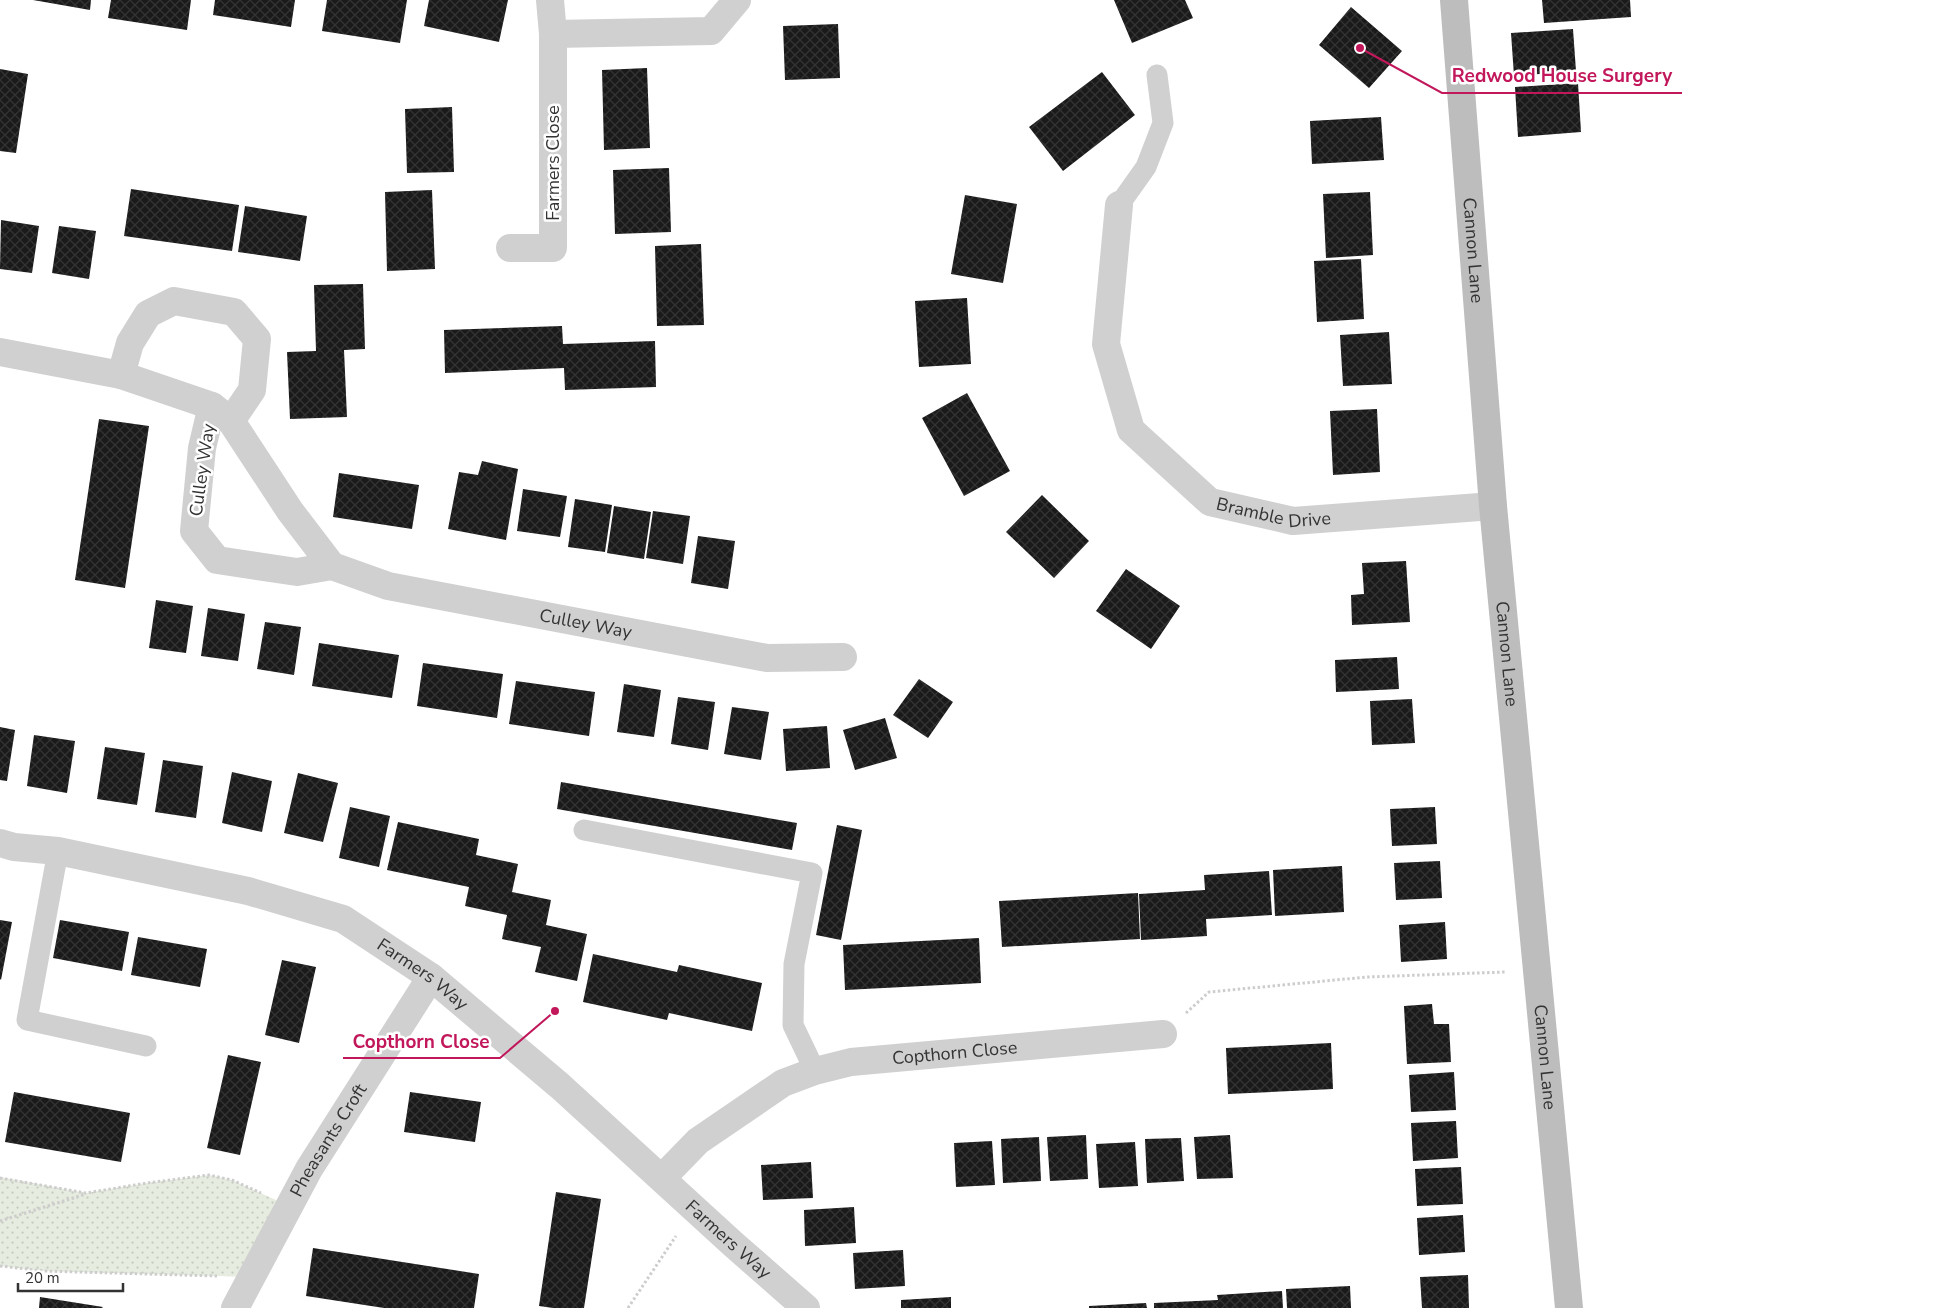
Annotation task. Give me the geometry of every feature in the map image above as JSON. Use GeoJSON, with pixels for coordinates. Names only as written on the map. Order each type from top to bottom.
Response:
{"type":"FeatureCollection","features":[{"type":"Feature","properties":{"kind":"street","name":"Farmers Close"},"geometry":{"type":"LineString","coordinates":[[510,248],[554,248],[553,34],[550,0]]}},
{"type":"Feature","properties":{"kind":"street"},"geometry":{"type":"LineString","coordinates":[[553,34],[711,31],[737,0]]}},
{"type":"Feature","properties":{"kind":"street","name":"Cannon Lane"},"geometry":{"type":"LineString","coordinates":[[1454,0],[1493,506],[1569,1308]]}},
{"type":"Feature","properties":{"kind":"street","name":"Bramble Drive"},"geometry":{"type":"LineString","coordinates":[[1120,205],[1106,344],[1131,430],[1210,502],[1293,520],[1493,506]]}},
{"type":"Feature","properties":{"kind":"street","name":"Culley Way"},"geometry":{"type":"LineString","coordinates":[[121,375],[130,343],[148,314],[174,302],[234,312],[257,339],[252,390],[222,413],[202,448],[194,531],[217,560],[297,572],[332,566],[388,586],[767,658],[843,657]]}},
{"type":"Feature","properties":{"kind":"street","name":"Culley Way"},"geometry":{"type":"LineString","coordinates":[[0,352],[121,375],[222,413],[290,511],[332,566]]}},
{"type":"Feature","properties":{"kind":"street","name":"Farmers Way"},"geometry":{"type":"LineString","coordinates":[[0,843],[14,847],[58,851],[248,891],[343,919],[432,977],[560,1086],[806,1308]]}},
{"type":"Feature","properties":{"kind":"street","name":"Pheasants Croft"},"geometry":{"type":"LineString","coordinates":[[235,1308],[309,1169],[432,977]]}},
{"type":"Feature","properties":{"kind":"street","name":"Copthorn Close"},"geometry":{"type":"LineString","coordinates":[[662,1178],[698,1141],[783,1083],[815,1071],[851,1062],[1164,1034]]}},
{"type":"Feature","properties":{"kind":"lane"},"geometry":{"type":"LineString","coordinates":[[1120,205],[1146,167],[1163,123],[1157,76]]}},
{"type":"Feature","properties":{"kind":"lane"},"geometry":{"type":"LineString","coordinates":[[584,830],[812,873],[794,964],[793,1025],[815,1071]]}},
{"type":"Feature","properties":{"kind":"lane"},"geometry":{"type":"LineString","coordinates":[[58,851],[27,1020],[146,1046]]}},
{"type":"Feature","properties":{"kind":"path"},"geometry":{"type":"LineString","coordinates":[[1164,1034],[1209,992],[1367,977],[1537,971]]}},
{"type":"Feature","properties":{"kind":"path"},"geometry":{"type":"LineString","coordinates":[[0,1221],[86,1194],[147,1183],[209,1175],[232,1180],[289,1206]]}},
{"type":"Feature","properties":{"kind":"path"},"geometry":{"type":"LineString","coordinates":[[0,1178],[86,1194]]}},
{"type":"Feature","properties":{"kind":"path"},"geometry":{"type":"LineString","coordinates":[[628,1308],[677,1234],[700,1213]]}},
{"type":"Feature","properties":{"kind":"path"},"geometry":{"type":"LineString","coordinates":[[0,1266],[44,1271],[251,1277]]}},
{"type":"Feature","properties":{"kind":"shaded area"},"geometry":{"type":"Polygon","coordinates":[[[209,1175],[232,1180],[289,1206],[251,1277],[44,1271],[0,1266],[0,1177],[86,1193],[209,1175]]]}},
{"type":"Feature","properties":{"kind":"building"},"geometry":{"type":"Polygon","coordinates":[[[33,0],[91,0],[90,10],[33,0]]]}},
{"type":"Feature","properties":{"kind":"building"},"geometry":{"type":"Polygon","coordinates":[[[111,0],[191,0],[187,30],[108,18],[111,0]]]}},
{"type":"Feature","properties":{"kind":"building"},"geometry":{"type":"Polygon","coordinates":[[[215,0],[295,0],[291,27],[213,15],[215,0]]]}},
{"type":"Feature","properties":{"kind":"building"},"geometry":{"type":"Polygon","coordinates":[[[327,0],[407,0],[400,43],[322,31],[327,0]]]}},
{"type":"Feature","properties":{"kind":"building"},"geometry":{"type":"Polygon","coordinates":[[[429,0],[508,0],[499,42],[424,26],[429,0]]]}},
{"type":"Feature","properties":{"kind":"building"},"geometry":{"type":"Polygon","coordinates":[[[1114,0],[1185,0],[1193,18],[1132,43],[1114,0]]]}},
{"type":"Feature","properties":{"kind":"building"},"geometry":{"type":"Polygon","coordinates":[[[1542,0],[1630,0],[1631,17],[1544,23],[1542,0]]]}},
{"type":"Feature","properties":{"kind":"building"},"geometry":{"type":"Polygon","coordinates":[[[1351,7],[1402,51],[1369,88],[1319,45],[1351,7]]]}},
{"type":"Feature","properties":{"kind":"building"},"geometry":{"type":"Polygon","coordinates":[[[838,24],[840,78],[785,80],[783,26],[838,24]]]}},
{"type":"Feature","properties":{"kind":"building"},"geometry":{"type":"Polygon","coordinates":[[[1573,29],[1576,71],[1514,76],[1511,33],[1573,29]]]}},
{"type":"Feature","properties":{"kind":"building"},"geometry":{"type":"Polygon","coordinates":[[[647,68],[650,148],[604,150],[602,70],[647,68]]]}},
{"type":"Feature","properties":{"kind":"building"},"geometry":{"type":"Polygon","coordinates":[[[0,69],[28,74],[16,153],[0,151],[0,69]]]}},
{"type":"Feature","properties":{"kind":"building"},"geometry":{"type":"Polygon","coordinates":[[[1102,72],[1135,115],[1063,171],[1029,127],[1102,72]]]}},
{"type":"Feature","properties":{"kind":"building"},"geometry":{"type":"Polygon","coordinates":[[[1578,83],[1581,132],[1518,137],[1515,87],[1578,83]]]}},
{"type":"Feature","properties":{"kind":"building"},"geometry":{"type":"Polygon","coordinates":[[[452,107],[454,172],[407,173],[405,109],[452,107]]]}},
{"type":"Feature","properties":{"kind":"building"},"geometry":{"type":"Polygon","coordinates":[[[1381,117],[1384,160],[1312,164],[1310,121],[1381,117]]]}},
{"type":"Feature","properties":{"kind":"building"},"geometry":{"type":"Polygon","coordinates":[[[669,168],[671,232],[615,234],[613,170],[669,168]]]}},
{"type":"Feature","properties":{"kind":"building"},"geometry":{"type":"Polygon","coordinates":[[[131,189],[239,205],[232,251],[124,236],[131,189]]]}},
{"type":"Feature","properties":{"kind":"building"},"geometry":{"type":"Polygon","coordinates":[[[432,190],[435,269],[387,271],[385,192],[432,190]]]}},
{"type":"Feature","properties":{"kind":"building"},"geometry":{"type":"Polygon","coordinates":[[[1370,192],[1373,255],[1326,258],[1323,194],[1370,192]]]}},
{"type":"Feature","properties":{"kind":"building"},"geometry":{"type":"Polygon","coordinates":[[[965,195],[1017,204],[1003,283],[951,274],[965,195]]]}},
{"type":"Feature","properties":{"kind":"building"},"geometry":{"type":"Polygon","coordinates":[[[245,206],[307,216],[300,261],[238,252],[245,206]]]}},
{"type":"Feature","properties":{"kind":"building"},"geometry":{"type":"Polygon","coordinates":[[[1,220],[39,226],[32,273],[0,269],[1,220]]]}},
{"type":"Feature","properties":{"kind":"building"},"geometry":{"type":"Polygon","coordinates":[[[59,226],[96,231],[89,279],[52,273],[59,226]]]}},
{"type":"Feature","properties":{"kind":"building"},"geometry":{"type":"Polygon","coordinates":[[[701,244],[704,325],[657,326],[655,246],[701,244]]]}},
{"type":"Feature","properties":{"kind":"building"},"geometry":{"type":"Polygon","coordinates":[[[1361,259],[1364,319],[1317,322],[1314,261],[1361,259]]]}},
{"type":"Feature","properties":{"kind":"building"},"geometry":{"type":"Polygon","coordinates":[[[363,284],[365,349],[344,350],[347,417],[290,419],[287,352],[316,351],[314,285],[363,284]]]}},
{"type":"Feature","properties":{"kind":"building"},"geometry":{"type":"Polygon","coordinates":[[[967,298],[971,364],[919,367],[915,301],[967,298]]]}},
{"type":"Feature","properties":{"kind":"building"},"geometry":{"type":"Polygon","coordinates":[[[562,326],[563,344],[655,341],[656,387],[565,390],[564,368],[445,373],[444,330],[562,326]]]}},
{"type":"Feature","properties":{"kind":"building"},"geometry":{"type":"Polygon","coordinates":[[[1389,332],[1392,384],[1343,386],[1340,335],[1389,332]]]}},
{"type":"Feature","properties":{"kind":"building"},"geometry":{"type":"Polygon","coordinates":[[[967,393],[1010,471],[964,496],[922,418],[967,393]]]}},
{"type":"Feature","properties":{"kind":"building"},"geometry":{"type":"Polygon","coordinates":[[[1377,409],[1380,472],[1333,475],[1330,411],[1377,409]]]}},
{"type":"Feature","properties":{"kind":"building"},"geometry":{"type":"Polygon","coordinates":[[[99,419],[149,426],[125,588],[75,580],[99,419]]]}},
{"type":"Feature","properties":{"kind":"building"},"geometry":{"type":"Polygon","coordinates":[[[482,461],[518,469],[506,540],[448,529],[459,472],[478,475],[482,461]]]}},
{"type":"Feature","properties":{"kind":"building"},"geometry":{"type":"Polygon","coordinates":[[[339,473],[419,485],[412,529],[333,517],[339,473]]]}},
{"type":"Feature","properties":{"kind":"building"},"geometry":{"type":"Polygon","coordinates":[[[523,489],[567,496],[560,537],[517,531],[523,489]]]}},
{"type":"Feature","properties":{"kind":"building"},"geometry":{"type":"Polygon","coordinates":[[[1042,495],[1089,541],[1054,578],[1006,532],[1042,495]]]}},
{"type":"Feature","properties":{"kind":"building"},"geometry":{"type":"Polygon","coordinates":[[[575,499],[612,505],[605,552],[568,547],[575,499]]]}},
{"type":"Feature","properties":{"kind":"building"},"geometry":{"type":"Polygon","coordinates":[[[614,506],[651,512],[644,559],[607,553],[614,506]]]}},
{"type":"Feature","properties":{"kind":"building"},"geometry":{"type":"Polygon","coordinates":[[[653,511],[690,516],[683,564],[646,558],[653,511]]]}},
{"type":"Feature","properties":{"kind":"building"},"geometry":{"type":"Polygon","coordinates":[[[698,536],[735,541],[728,589],[691,583],[698,536]]]}},
{"type":"Feature","properties":{"kind":"building"},"geometry":{"type":"Polygon","coordinates":[[[1406,561],[1410,622],[1352,625],[1351,595],[1364,594],[1362,563],[1406,561]]]}},
{"type":"Feature","properties":{"kind":"building"},"geometry":{"type":"Polygon","coordinates":[[[1126,569],[1180,606],[1151,649],[1096,611],[1126,569]]]}},
{"type":"Feature","properties":{"kind":"building"},"geometry":{"type":"Polygon","coordinates":[[[156,600],[193,606],[186,653],[149,648],[156,600]]]}},
{"type":"Feature","properties":{"kind":"building"},"geometry":{"type":"Polygon","coordinates":[[[208,608],[245,614],[238,661],[201,656],[208,608]]]}},
{"type":"Feature","properties":{"kind":"building"},"geometry":{"type":"Polygon","coordinates":[[[265,622],[301,627],[294,675],[257,669],[265,622]]]}},
{"type":"Feature","properties":{"kind":"building"},"geometry":{"type":"Polygon","coordinates":[[[319,643],[399,655],[392,698],[312,686],[319,643]]]}},
{"type":"Feature","properties":{"kind":"building"},"geometry":{"type":"Polygon","coordinates":[[[1397,657],[1399,689],[1336,692],[1335,660],[1397,657]]]}},
{"type":"Feature","properties":{"kind":"building"},"geometry":{"type":"Polygon","coordinates":[[[423,663],[503,674],[497,718],[417,706],[423,663]]]}},
{"type":"Feature","properties":{"kind":"building"},"geometry":{"type":"Polygon","coordinates":[[[919,679],[953,702],[928,738],[893,715],[919,679]]]}},
{"type":"Feature","properties":{"kind":"building"},"geometry":{"type":"Polygon","coordinates":[[[516,681],[595,692],[589,736],[509,724],[516,681]]]}},
{"type":"Feature","properties":{"kind":"building"},"geometry":{"type":"Polygon","coordinates":[[[624,684],[661,690],[654,737],[617,732],[624,684]]]}},
{"type":"Feature","properties":{"kind":"building"},"geometry":{"type":"Polygon","coordinates":[[[678,697],[715,702],[708,750],[671,744],[678,697]]]}},
{"type":"Feature","properties":{"kind":"building"},"geometry":{"type":"Polygon","coordinates":[[[1412,699],[1415,743],[1372,745],[1370,701],[1412,699]]]}},
{"type":"Feature","properties":{"kind":"building"},"geometry":{"type":"Polygon","coordinates":[[[732,707],[769,712],[761,760],[724,754],[732,707]]]}},
{"type":"Feature","properties":{"kind":"building"},"geometry":{"type":"Polygon","coordinates":[[[885,718],[897,758],[855,770],[843,730],[885,718]]]}},
{"type":"Feature","properties":{"kind":"building"},"geometry":{"type":"Polygon","coordinates":[[[827,726],[830,768],[786,771],[783,729],[827,726]]]}},
{"type":"Feature","properties":{"kind":"building"},"geometry":{"type":"Polygon","coordinates":[[[0,727],[15,730],[7,781],[0,780],[0,727]]]}},
{"type":"Feature","properties":{"kind":"building"},"geometry":{"type":"Polygon","coordinates":[[[34,735],[75,741],[67,793],[27,786],[34,735]]]}},
{"type":"Feature","properties":{"kind":"building"},"geometry":{"type":"Polygon","coordinates":[[[105,747],[145,753],[137,805],[97,799],[105,747]]]}},
{"type":"Feature","properties":{"kind":"building"},"geometry":{"type":"Polygon","coordinates":[[[163,760],[203,766],[196,818],[155,812],[163,760]]]}},
{"type":"Feature","properties":{"kind":"building"},"geometry":{"type":"Polygon","coordinates":[[[232,772],[272,781],[262,832],[222,823],[232,772]]]}},
{"type":"Feature","properties":{"kind":"building"},"geometry":{"type":"Polygon","coordinates":[[[298,773],[338,783],[323,842],[284,833],[298,773]]]}},
{"type":"Feature","properties":{"kind":"building"},"geometry":{"type":"Polygon","coordinates":[[[561,782],[797,823],[792,850],[557,809],[561,782]]]}},
{"type":"Feature","properties":{"kind":"building"},"geometry":{"type":"Polygon","coordinates":[[[350,807],[390,816],[379,867],[339,858],[350,807]]]}},
{"type":"Feature","properties":{"kind":"building"},"geometry":{"type":"Polygon","coordinates":[[[1435,807],[1437,844],[1392,846],[1390,809],[1435,807]]]}},
{"type":"Feature","properties":{"kind":"building"},"geometry":{"type":"Polygon","coordinates":[[[398,822],[479,839],[476,855],[518,864],[512,892],[551,900],[546,925],[587,934],[577,981],[535,972],[541,947],[502,939],[507,915],[465,906],[469,887],[387,870],[398,822]]]}},
{"type":"Feature","properties":{"kind":"building"},"geometry":{"type":"Polygon","coordinates":[[[837,825],[862,830],[841,940],[816,935],[837,825]]]}},
{"type":"Feature","properties":{"kind":"building"},"geometry":{"type":"Polygon","coordinates":[[[1440,861],[1442,898],[1396,900],[1394,863],[1440,861]]]}},
{"type":"Feature","properties":{"kind":"building"},"geometry":{"type":"Polygon","coordinates":[[[1342,866],[1344,912],[1275,916],[1273,870],[1342,866]]]}},
{"type":"Feature","properties":{"kind":"building"},"geometry":{"type":"Polygon","coordinates":[[[1269,871],[1272,915],[1206,919],[1207,936],[1141,940],[1139,894],[1205,890],[1204,875],[1269,871]]]}},
{"type":"Feature","properties":{"kind":"building"},"geometry":{"type":"Polygon","coordinates":[[[1138,893],[1140,939],[1002,947],[999,901],[1138,893]]]}},
{"type":"Feature","properties":{"kind":"building"},"geometry":{"type":"Polygon","coordinates":[[[0,920],[12,922],[1,980],[0,979],[0,920]]]}},
{"type":"Feature","properties":{"kind":"building"},"geometry":{"type":"Polygon","coordinates":[[[60,920],[129,932],[122,971],[53,958],[60,920]]]}},
{"type":"Feature","properties":{"kind":"building"},"geometry":{"type":"Polygon","coordinates":[[[1445,922],[1447,959],[1401,962],[1399,925],[1445,922]]]}},
{"type":"Feature","properties":{"kind":"building"},"geometry":{"type":"Polygon","coordinates":[[[138,937],[207,949],[200,987],[131,975],[138,937]]]}},
{"type":"Feature","properties":{"kind":"building"},"geometry":{"type":"Polygon","coordinates":[[[979,938],[981,983],[845,990],[843,945],[979,938]]]}},
{"type":"Feature","properties":{"kind":"building"},"geometry":{"type":"Polygon","coordinates":[[[593,954],[677,972],[679,965],[762,983],[752,1031],[669,1013],[667,1020],[583,1002],[593,954]]]}},
{"type":"Feature","properties":{"kind":"building"},"geometry":{"type":"Polygon","coordinates":[[[282,960],[316,967],[299,1043],[265,1035],[282,960]]]}},
{"type":"Feature","properties":{"kind":"building"},"geometry":{"type":"Polygon","coordinates":[[[1432,1004],[1434,1024],[1449,1024],[1451,1062],[1407,1064],[1404,1006],[1432,1004]]]}},
{"type":"Feature","properties":{"kind":"building"},"geometry":{"type":"Polygon","coordinates":[[[1331,1043],[1333,1089],[1228,1094],[1226,1048],[1331,1043]]]}},
{"type":"Feature","properties":{"kind":"building"},"geometry":{"type":"Polygon","coordinates":[[[228,1055],[261,1062],[240,1155],[207,1148],[228,1055]]]}},
{"type":"Feature","properties":{"kind":"building"},"geometry":{"type":"Polygon","coordinates":[[[1454,1072],[1456,1110],[1411,1112],[1409,1075],[1454,1072]]]}},
{"type":"Feature","properties":{"kind":"building"},"geometry":{"type":"Polygon","coordinates":[[[14,1092],[130,1113],[121,1162],[5,1142],[14,1092]]]}},
{"type":"Feature","properties":{"kind":"building"},"geometry":{"type":"Polygon","coordinates":[[[410,1092],[481,1102],[475,1142],[404,1132],[410,1092]]]}},
{"type":"Feature","properties":{"kind":"building"},"geometry":{"type":"Polygon","coordinates":[[[1456,1121],[1458,1158],[1413,1161],[1411,1123],[1456,1121]]]}},
{"type":"Feature","properties":{"kind":"building"},"geometry":{"type":"Polygon","coordinates":[[[1086,1135],[1088,1179],[1050,1181],[1047,1137],[1086,1135]]]}},
{"type":"Feature","properties":{"kind":"building"},"geometry":{"type":"Polygon","coordinates":[[[1230,1135],[1233,1178],[1197,1179],[1194,1137],[1230,1135]]]}},
{"type":"Feature","properties":{"kind":"building"},"geometry":{"type":"Polygon","coordinates":[[[1039,1137],[1041,1181],[1003,1183],[1001,1139],[1039,1137]]]}},
{"type":"Feature","properties":{"kind":"building"},"geometry":{"type":"Polygon","coordinates":[[[1181,1138],[1184,1181],[1147,1183],[1145,1139],[1181,1138]]]}},
{"type":"Feature","properties":{"kind":"building"},"geometry":{"type":"Polygon","coordinates":[[[992,1141],[995,1185],[956,1187],[954,1143],[992,1141]]]}},
{"type":"Feature","properties":{"kind":"building"},"geometry":{"type":"Polygon","coordinates":[[[1135,1142],[1138,1186],[1099,1188],[1096,1144],[1135,1142]]]}},
{"type":"Feature","properties":{"kind":"building"},"geometry":{"type":"Polygon","coordinates":[[[811,1162],[813,1198],[763,1200],[761,1165],[811,1162]]]}},
{"type":"Feature","properties":{"kind":"building"},"geometry":{"type":"Polygon","coordinates":[[[1461,1167],[1463,1204],[1417,1206],[1415,1169],[1461,1167]]]}},
{"type":"Feature","properties":{"kind":"building"},"geometry":{"type":"Polygon","coordinates":[[[556,1192],[601,1199],[584,1308],[539,1306],[556,1192]]]}},
{"type":"Feature","properties":{"kind":"building"},"geometry":{"type":"Polygon","coordinates":[[[854,1207],[856,1243],[805,1246],[804,1210],[854,1207]]]}},
{"type":"Feature","properties":{"kind":"building"},"geometry":{"type":"Polygon","coordinates":[[[1463,1215],[1465,1252],[1419,1255],[1417,1218],[1463,1215]]]}},
{"type":"Feature","properties":{"kind":"building"},"geometry":{"type":"Polygon","coordinates":[[[313,1248],[479,1274],[474,1308],[384,1308],[306,1296],[313,1248]]]}},
{"type":"Feature","properties":{"kind":"building"},"geometry":{"type":"Polygon","coordinates":[[[903,1250],[905,1286],[855,1289],[853,1253],[903,1250]]]}},
{"type":"Feature","properties":{"kind":"building"},"geometry":{"type":"Polygon","coordinates":[[[1468,1275],[1469,1308],[1422,1308],[1420,1277],[1468,1275]]]}},
{"type":"Feature","properties":{"kind":"building"},"geometry":{"type":"Polygon","coordinates":[[[1350,1286],[1351,1308],[1287,1308],[1286,1289],[1350,1286]]]}},
{"type":"Feature","properties":{"kind":"building"},"geometry":{"type":"Polygon","coordinates":[[[1282,1291],[1283,1308],[1154,1308],[1154,1303],[1218,1300],[1217,1295],[1282,1291]]]}},
{"type":"Feature","properties":{"kind":"building"},"geometry":{"type":"Polygon","coordinates":[[[40,1297],[103,1307],[39,1308],[40,1297]]]}},
{"type":"Feature","properties":{"kind":"building"},"geometry":{"type":"Polygon","coordinates":[[[951,1297],[951,1308],[901,1308],[901,1300],[951,1297]]]}},
{"type":"Feature","properties":{"kind":"building"},"geometry":{"type":"Polygon","coordinates":[[[1146,1303],[1147,1308],[1089,1308],[1089,1306],[1146,1303]]]}},
{"type":"Feature","properties":{"kind":"place","name":"Redwood House Surgery"},"geometry":{"type":"Point","coordinates":[1360,48]}},
{"type":"Feature","properties":{"kind":"place","name":"Copthorn Close"},"geometry":{"type":"Point","coordinates":[555,1011]}}]}
